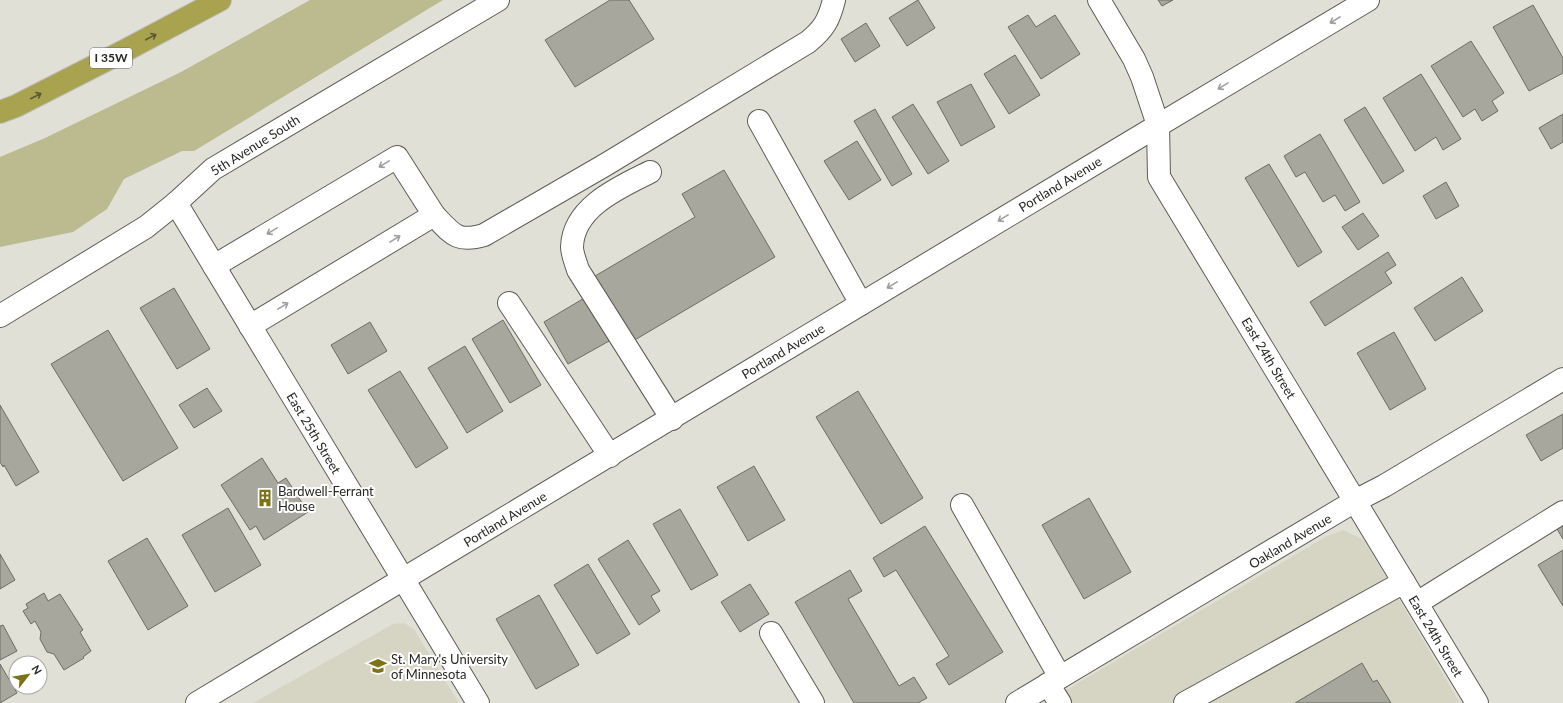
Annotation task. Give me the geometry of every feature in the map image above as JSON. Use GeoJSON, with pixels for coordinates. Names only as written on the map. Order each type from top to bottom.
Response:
{"type":"FeatureCollection","features":[{"type":"Feature","properties":{"kind":"highway","name":"I 35W"},"geometry":{"type":"LineString","coordinates":[[0,112],[16,106],[220,0]]}},
{"type":"Feature","properties":{"kind":"street","name":"5th Avenue South"},"geometry":{"type":"LineString","coordinates":[[0,316],[146,227],[176,203],[213,169],[498,0]]}},
{"type":"Feature","properties":{"kind":"street"},"geometry":{"type":"LineString","coordinates":[[214,266],[397,157],[434,215],[447,229],[458,237],[471,239],[484,235],[599,169],[808,42],[821,31],[828,22],[834,0]]}},
{"type":"Feature","properties":{"kind":"street","name":"East 24th Street"},"geometry":{"type":"LineString","coordinates":[[1099,0],[1134,59],[1158,125],[1159,177],[1477,703]]}},
{"type":"Feature","properties":{"kind":"street","name":"Portland Avenue"},"geometry":{"type":"LineString","coordinates":[[197,703],[1368,0]]}},
{"type":"Feature","properties":{"kind":"street"},"geometry":{"type":"LineString","coordinates":[[759,121],[861,304]]}},
{"type":"Feature","properties":{"kind":"street"},"geometry":{"type":"LineString","coordinates":[[650,172],[619,187],[592,207],[576,226],[572,247],[578,270],[672,419]]}},
{"type":"Feature","properties":{"kind":"street","name":"East 25th Street"},"geometry":{"type":"LineString","coordinates":[[176,203],[478,703]]}},
{"type":"Feature","properties":{"kind":"street"},"geometry":{"type":"LineString","coordinates":[[250,326],[434,215]]}},
{"type":"Feature","properties":{"kind":"street"},"geometry":{"type":"LineString","coordinates":[[509,303],[610,456]]}},
{"type":"Feature","properties":{"kind":"street","name":"Oakland Avenue"},"geometry":{"type":"LineString","coordinates":[[1017,703],[1355,501],[1390,482],[1563,379]]}},
{"type":"Feature","properties":{"kind":"street"},"geometry":{"type":"LineString","coordinates":[[962,505],[1054,680],[1060,703]]}},
{"type":"Feature","properties":{"kind":"street"},"geometry":{"type":"LineString","coordinates":[[1417,603],[1563,512]]}},
{"type":"Feature","properties":{"kind":"street"},"geometry":{"type":"LineString","coordinates":[[1185,703],[1404,582]]}},
{"type":"Feature","properties":{"kind":"street"},"geometry":{"type":"LineString","coordinates":[[771,633],[813,703]]}},
{"type":"Feature","properties":{"kind":"shaded area"},"geometry":{"type":"Polygon","coordinates":[[[310,0],[443,0],[194,151],[182,151],[124,179],[107,209],[73,232],[0,247],[0,157],[45,138],[181,72],[310,0]]]}},
{"type":"Feature","properties":{"kind":"shaded area"},"geometry":{"type":"Polygon","coordinates":[[[1343,530],[1364,540],[1460,703],[1044,703],[1327,536],[1343,530]]]}},
{"type":"Feature","properties":{"kind":"shaded area","name":"St. Mary's University of Minnesota"},"geometry":{"type":"Polygon","coordinates":[[[404,623],[414,629],[459,703],[253,703],[393,624],[404,623]]]}},
{"type":"Feature","properties":{"kind":"building"},"geometry":{"type":"Polygon","coordinates":[[[610,0],[629,0],[654,39],[575,87],[545,40],[610,0]]]}},
{"type":"Feature","properties":{"kind":"building"},"geometry":{"type":"Polygon","coordinates":[[[918,0],[935,28],[907,46],[889,18],[918,0]]]}},
{"type":"Feature","properties":{"kind":"building"},"geometry":{"type":"Polygon","coordinates":[[[1158,0],[1173,0],[1162,6],[1158,0]]]}},
{"type":"Feature","properties":{"kind":"building"},"geometry":{"type":"Polygon","coordinates":[[[1533,5],[1563,58],[1563,73],[1529,91],[1493,27],[1533,5]]]}},
{"type":"Feature","properties":{"kind":"building"},"geometry":{"type":"Polygon","coordinates":[[[1028,15],[1036,27],[1055,15],[1080,54],[1041,79],[1008,27],[1028,15]]]}},
{"type":"Feature","properties":{"kind":"building"},"geometry":{"type":"Polygon","coordinates":[[[866,23],[880,46],[855,62],[841,39],[866,23]]]}},
{"type":"Feature","properties":{"kind":"building"},"geometry":{"type":"Polygon","coordinates":[[[1471,41],[1504,93],[1492,101],[1498,111],[1482,121],[1475,109],[1463,117],[1431,66],[1471,41]]]}},
{"type":"Feature","properties":{"kind":"building"},"geometry":{"type":"Polygon","coordinates":[[[1015,55],[1040,95],[1009,114],[984,74],[1015,55]]]}},
{"type":"Feature","properties":{"kind":"building"},"geometry":{"type":"Polygon","coordinates":[[[1421,74],[1461,139],[1443,150],[1436,137],[1415,151],[1383,98],[1421,74]]]}},
{"type":"Feature","properties":{"kind":"building"},"geometry":{"type":"Polygon","coordinates":[[[971,84],[995,127],[961,146],[937,102],[971,84]]]}},
{"type":"Feature","properties":{"kind":"building"},"geometry":{"type":"Polygon","coordinates":[[[913,104],[949,161],[928,174],[892,117],[913,104]]]}},
{"type":"Feature","properties":{"kind":"building"},"geometry":{"type":"Polygon","coordinates":[[[1365,107],[1404,171],[1383,184],[1344,120],[1365,107]]]}},
{"type":"Feature","properties":{"kind":"building"},"geometry":{"type":"Polygon","coordinates":[[[875,109],[912,174],[892,186],[854,121],[875,109]]]}},
{"type":"Feature","properties":{"kind":"building"},"geometry":{"type":"Polygon","coordinates":[[[1563,114],[1563,142],[1551,149],[1539,128],[1563,114]]]}},
{"type":"Feature","properties":{"kind":"building"},"geometry":{"type":"Polygon","coordinates":[[[1320,134],[1360,202],[1345,211],[1335,195],[1323,202],[1305,172],[1296,177],[1284,156],[1320,134]]]}},
{"type":"Feature","properties":{"kind":"building"},"geometry":{"type":"Polygon","coordinates":[[[857,141],[881,180],[849,200],[824,161],[857,141]]]}},
{"type":"Feature","properties":{"kind":"building"},"geometry":{"type":"Polygon","coordinates":[[[1269,164],[1322,252],[1298,267],[1245,178],[1269,164]]]}},
{"type":"Feature","properties":{"kind":"building"},"geometry":{"type":"Polygon","coordinates":[[[724,170],[775,257],[628,344],[590,279],[695,217],[682,194],[724,170]]]}},
{"type":"Feature","properties":{"kind":"building"},"geometry":{"type":"Polygon","coordinates":[[[1446,182],[1459,206],[1436,219],[1423,196],[1446,182]]]}},
{"type":"Feature","properties":{"kind":"building"},"geometry":{"type":"Polygon","coordinates":[[[1363,213],[1379,236],[1358,250],[1342,227],[1363,213]]]}},
{"type":"Feature","properties":{"kind":"building"},"geometry":{"type":"Polygon","coordinates":[[[1388,252],[1396,265],[1385,272],[1392,283],[1325,326],[1310,302],[1388,252]]]}},
{"type":"Feature","properties":{"kind":"building"},"geometry":{"type":"Polygon","coordinates":[[[1462,277],[1483,311],[1435,341],[1414,308],[1462,277]]]}},
{"type":"Feature","properties":{"kind":"building"},"geometry":{"type":"Polygon","coordinates":[[[174,288],[210,349],[177,369],[140,308],[174,288]]]}},
{"type":"Feature","properties":{"kind":"building"},"geometry":{"type":"Polygon","coordinates":[[[586,297],[611,340],[568,364],[544,322],[586,297]]]}},
{"type":"Feature","properties":{"kind":"building"},"geometry":{"type":"Polygon","coordinates":[[[503,320],[541,385],[510,403],[472,339],[503,320]]]}},
{"type":"Feature","properties":{"kind":"building"},"geometry":{"type":"Polygon","coordinates":[[[370,322],[387,351],[348,374],[331,345],[370,322]]]}},
{"type":"Feature","properties":{"kind":"building"},"geometry":{"type":"Polygon","coordinates":[[[108,330],[178,448],[123,481],[51,364],[108,330]]]}},
{"type":"Feature","properties":{"kind":"building"},"geometry":{"type":"Polygon","coordinates":[[[1394,332],[1426,389],[1390,410],[1357,353],[1394,332]]]}},
{"type":"Feature","properties":{"kind":"building"},"geometry":{"type":"Polygon","coordinates":[[[465,346],[503,411],[467,433],[428,368],[465,346]]]}},
{"type":"Feature","properties":{"kind":"building"},"geometry":{"type":"Polygon","coordinates":[[[400,371],[448,448],[416,468],[368,390],[400,371]]]}},
{"type":"Feature","properties":{"kind":"building"},"geometry":{"type":"Polygon","coordinates":[[[207,388],[222,411],[194,428],[179,405],[207,388]]]}},
{"type":"Feature","properties":{"kind":"building"},"geometry":{"type":"Polygon","coordinates":[[[858,391],[923,498],[881,524],[816,417],[858,391]]]}},
{"type":"Feature","properties":{"kind":"building"},"geometry":{"type":"Polygon","coordinates":[[[0,405],[39,472],[16,486],[4,465],[3,467],[0,462],[0,405]]]}},
{"type":"Feature","properties":{"kind":"building"},"geometry":{"type":"Polygon","coordinates":[[[1563,414],[1563,448],[1541,461],[1526,435],[1563,414]]]}},
{"type":"Feature","properties":{"kind":"building","name":"Bardwell-Ferrant House"},"geometry":{"type":"Polygon","coordinates":[[[262,458],[278,483],[286,478],[308,512],[264,540],[256,526],[250,530],[221,485],[262,458]]]}},
{"type":"Feature","properties":{"kind":"building"},"geometry":{"type":"Polygon","coordinates":[[[754,466],[785,520],[748,541],[717,487],[754,466]]]}},
{"type":"Feature","properties":{"kind":"building"},"geometry":{"type":"Polygon","coordinates":[[[1089,498],[1131,572],[1084,599],[1042,525],[1089,498]]]}},
{"type":"Feature","properties":{"kind":"building"},"geometry":{"type":"Polygon","coordinates":[[[228,508],[261,565],[215,592],[182,535],[228,508]]]}},
{"type":"Feature","properties":{"kind":"building"},"geometry":{"type":"Polygon","coordinates":[[[680,509],[718,575],[691,590],[653,524],[680,509]]]}},
{"type":"Feature","properties":{"kind":"building"},"geometry":{"type":"Polygon","coordinates":[[[1563,519],[1563,539],[1554,524],[1563,519]]]}},
{"type":"Feature","properties":{"kind":"building"},"geometry":{"type":"Polygon","coordinates":[[[925,526],[1003,652],[949,685],[936,664],[949,656],[896,570],[884,577],[873,558],[925,526]]]}},
{"type":"Feature","properties":{"kind":"building"},"geometry":{"type":"Polygon","coordinates":[[[147,538],[188,606],[148,630],[108,561],[147,538]]]}},
{"type":"Feature","properties":{"kind":"building"},"geometry":{"type":"Polygon","coordinates":[[[628,540],[660,591],[651,596],[660,611],[639,625],[598,559],[628,540]]]}},
{"type":"Feature","properties":{"kind":"building"},"geometry":{"type":"Polygon","coordinates":[[[1563,550],[1563,606],[1538,565],[1563,550]]]}},
{"type":"Feature","properties":{"kind":"building"},"geometry":{"type":"Polygon","coordinates":[[[0,554],[15,580],[0,589],[0,554]]]}},
{"type":"Feature","properties":{"kind":"building"},"geometry":{"type":"Polygon","coordinates":[[[588,564],[630,634],[597,654],[554,585],[588,564]]]}},
{"type":"Feature","properties":{"kind":"building"},"geometry":{"type":"Polygon","coordinates":[[[850,570],[862,591],[848,599],[899,686],[914,677],[927,698],[918,703],[854,703],[795,602],[850,570]]]}},
{"type":"Feature","properties":{"kind":"building"},"geometry":{"type":"Polygon","coordinates":[[[750,584],[769,614],[740,632],[721,602],[750,584]]]}},
{"type":"Feature","properties":{"kind":"building"},"geometry":{"type":"Polygon","coordinates":[[[44,593],[48,601],[60,594],[83,630],[80,632],[91,651],[83,657],[84,658],[64,670],[54,654],[47,652],[40,639],[41,632],[35,621],[31,624],[23,611],[28,608],[26,604],[44,593]]]}},
{"type":"Feature","properties":{"kind":"building"},"geometry":{"type":"Polygon","coordinates":[[[539,595],[579,665],[536,689],[496,619],[539,595]]]}},
{"type":"Feature","properties":{"kind":"building"},"geometry":{"type":"Polygon","coordinates":[[[3,625],[17,651],[0,660],[0,626],[3,625]]]}},
{"type":"Feature","properties":{"kind":"building"},"geometry":{"type":"Polygon","coordinates":[[[1362,663],[1373,682],[1377,680],[1391,703],[1295,703],[1362,663]]]}},
{"type":"Feature","properties":{"kind":"building"},"geometry":{"type":"Polygon","coordinates":[[[0,664],[8,678],[8,695],[14,695],[0,703],[0,664]]]}},
{"type":"Feature","properties":{"kind":"place","name":"Bardwell-Ferrant House"},"geometry":{"type":"Point","coordinates":[265,498]}},
{"type":"Feature","properties":{"kind":"place","name":"St. Mary's University of Minnesota"},"geometry":{"type":"Point","coordinates":[378,666]}}]}
